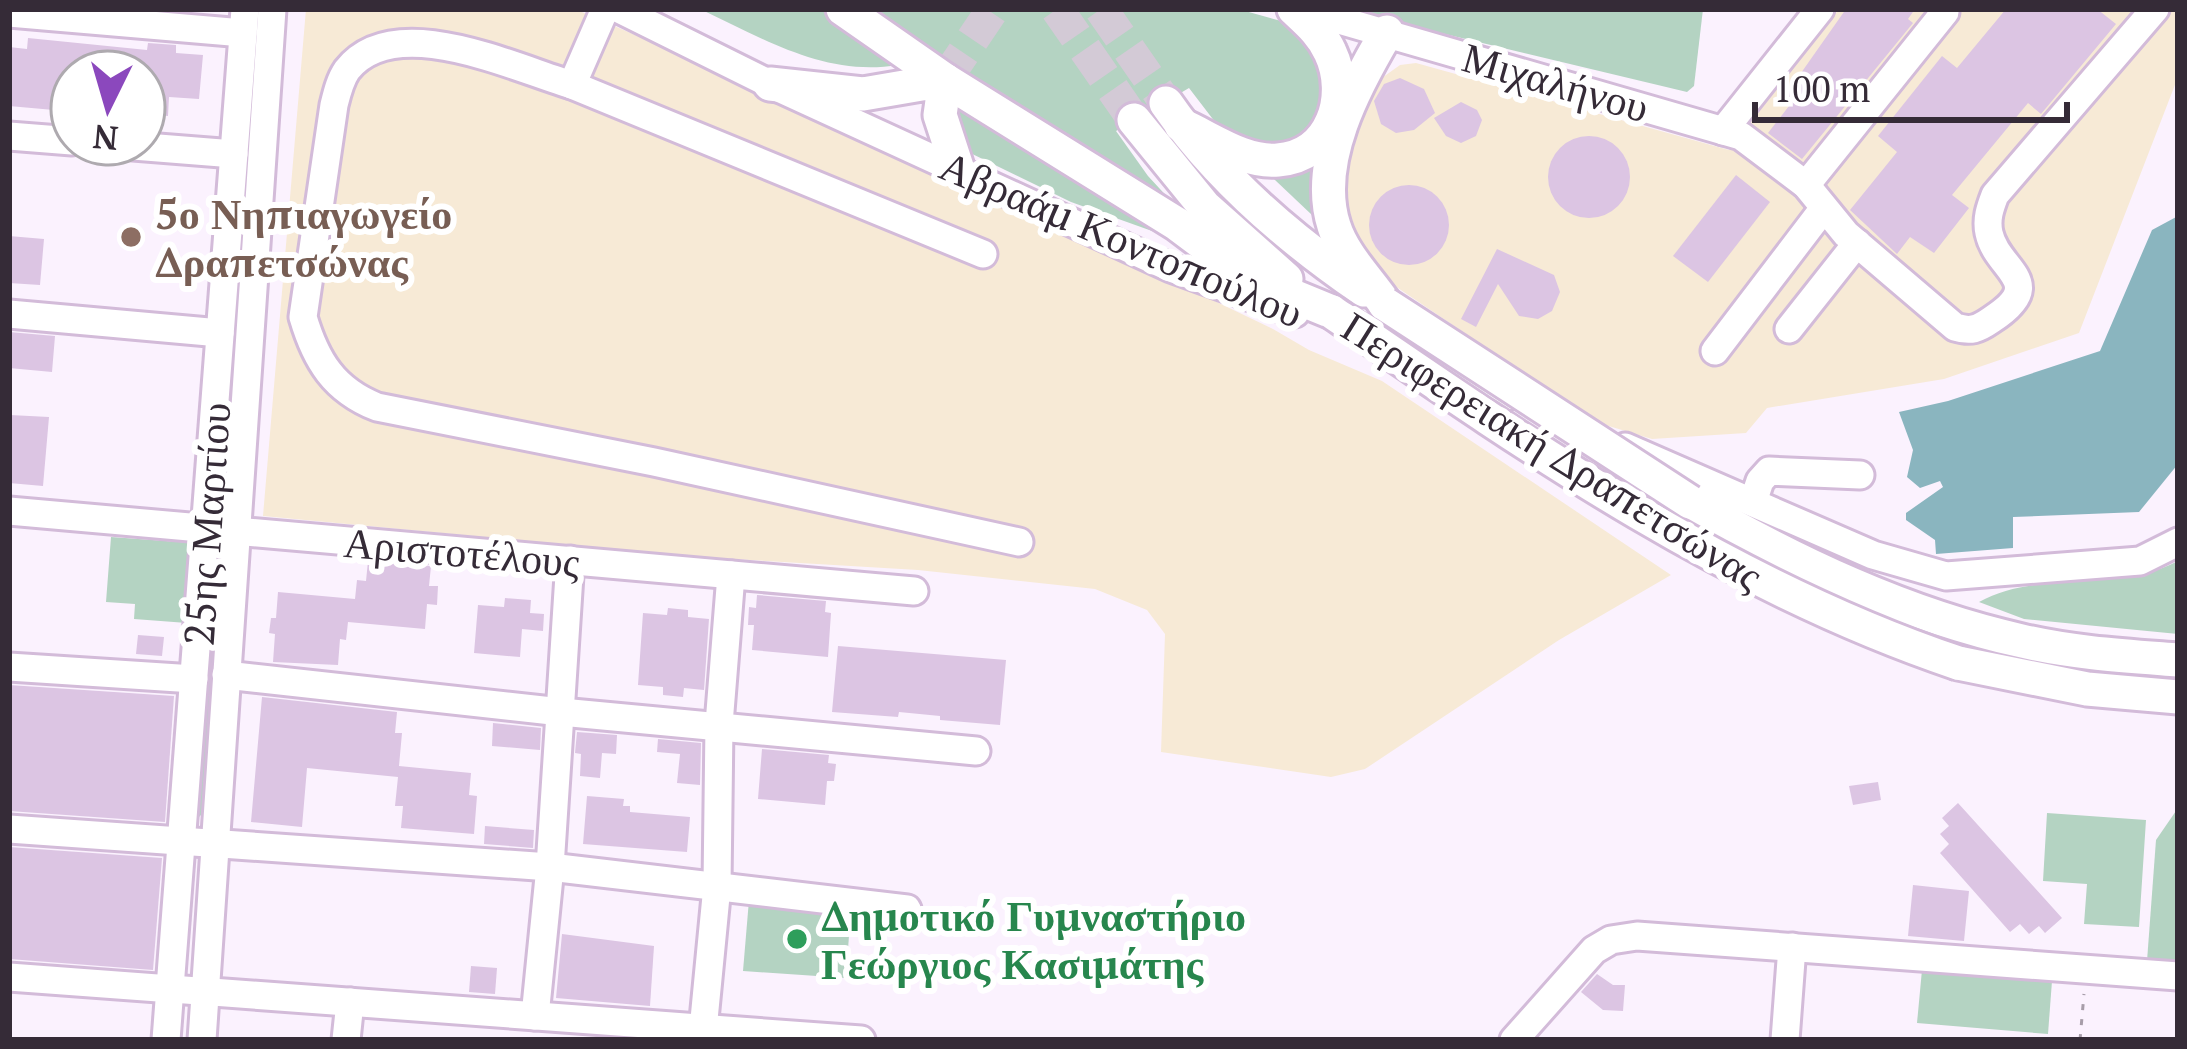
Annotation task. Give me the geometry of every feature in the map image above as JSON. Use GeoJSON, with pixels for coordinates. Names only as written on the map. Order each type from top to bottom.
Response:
{"type":"FeatureCollection","features":[{"type":"Feature","properties":{"kind":"main road"},"geometry":{"type":"LineString","coordinates":[[843,9],[945,80],[1190,215]]}},
{"type":"Feature","properties":{"kind":"main road"},"geometry":{"type":"LineString","coordinates":[[1298,9],[1319,32],[1336,65]]}},
{"type":"Feature","properties":{"kind":"main road"},"geometry":{"type":"LineString","coordinates":[[1336,65],[1348,46],[1379,29]]}},
{"type":"Feature","properties":{"kind":"main road"},"geometry":{"type":"LineString","coordinates":[[1379,29],[1340,127],[1329,188],[1334,228],[1385,304]]}},
{"type":"Feature","properties":{"kind":"main road","name":"Περιφερειακή Δραπετσώνας"},"geometry":{"type":"LineString","coordinates":[[1336,65],[1340,93],[1335,117],[1313,146],[1293,157],[1256,159],[1174,114],[1230,180],[1311,253],[1729,525],[1868,592],[1967,627],[2067,649],[2178,660]]}},
{"type":"Feature","properties":{"kind":"main road"},"geometry":{"type":"LineString","coordinates":[[770,84],[863,94],[945,80]]}},
{"type":"Feature","properties":{"kind":"main road"},"geometry":{"type":"LineString","coordinates":[[945,80],[940,115],[957,167]]}},
{"type":"Feature","properties":{"kind":"main road"},"geometry":{"type":"LineString","coordinates":[[1134,121],[1190,215]]}},
{"type":"Feature","properties":{"kind":"main road","name":"Περιφερειακή Δραπετσώνας"},"geometry":{"type":"LineString","coordinates":[[1190,215],[1249,278],[1332,312],[1714,558],[1853,625],[1958,663],[2086,689],[2178,697]]}},
{"type":"Feature","properties":{"kind":"street","name":"25ης Μαρτίου"},"geometry":{"type":"LineString","coordinates":[[202,1040],[272,9]]}},
{"type":"Feature","properties":{"kind":"street"},"geometry":{"type":"LineString","coordinates":[[572,86],[605,9]]}},
{"type":"Feature","properties":{"kind":"street","name":"Αβραάμ Κοντοπούλου"},"geometry":{"type":"LineString","coordinates":[[619,9],[770,84],[1171,268],[1435,365],[1901,565],[1946,576],[2140,561],[2178,542]]}},
{"type":"Feature","properties":{"kind":"street","name":"Μιχαλήνου"},"geometry":{"type":"LineString","coordinates":[[1298,9],[1732,133]]}},
{"type":"Feature","properties":{"kind":"street"},"geometry":{"type":"LineString","coordinates":[[1820,9],[1732,133],[1805,185],[1857,243],[1955,327],[1976,329],[2009,309],[2018,288],[2013,269],[1995,250],[1988,231],[1995,195],[2155,9]]}},
{"type":"Feature","properties":{"kind":"street"},"geometry":{"type":"LineString","coordinates":[[1805,185],[1945,12]]}},
{"type":"Feature","properties":{"kind":"street"},"geometry":{"type":"LineString","coordinates":[[9,13],[244,21]]}},
{"type":"Feature","properties":{"kind":"street","name":"25ης Μαρτίου"},"geometry":{"type":"LineString","coordinates":[[166,1040],[244,21]]}},
{"type":"Feature","properties":{"kind":"street"},"geometry":{"type":"LineString","coordinates":[[983,254],[572,86],[412,41],[381,45],[359,57],[343,74],[334,105],[303,317],[312,350],[330,376],[351,397],[377,407],[1018,542]]}},
{"type":"Feature","properties":{"kind":"street"},"geometry":{"type":"LineString","coordinates":[[9,136],[48,139]]}},
{"type":"Feature","properties":{"kind":"street"},"geometry":{"type":"LineString","coordinates":[[168,149],[234,154]]}},
{"type":"Feature","properties":{"kind":"street"},"geometry":{"type":"LineString","coordinates":[[1715,351],[1824,208]]}},
{"type":"Feature","properties":{"kind":"street"},"geometry":{"type":"LineString","coordinates":[[1789,329],[1857,243]]}},
{"type":"Feature","properties":{"kind":"street"},"geometry":{"type":"LineString","coordinates":[[9,314],[220,333]]}},
{"type":"Feature","properties":{"kind":"street"},"geometry":{"type":"LineString","coordinates":[[1753,502],[1769,471],[1860,475]]}},
{"type":"Feature","properties":{"kind":"street","name":"Αριστοτέλους"},"geometry":{"type":"LineString","coordinates":[[9,511],[914,592]]}},
{"type":"Feature","properties":{"kind":"street"},"geometry":{"type":"LineString","coordinates":[[535,1016],[570,560]]}},
{"type":"Feature","properties":{"kind":"street"},"geometry":{"type":"LineString","coordinates":[[703,1034],[717,886],[719,724],[731,575]]}},
{"type":"Feature","properties":{"kind":"street"},"geometry":{"type":"LineString","coordinates":[[9,667],[194,679]]}},
{"type":"Feature","properties":{"kind":"street"},"geometry":{"type":"LineString","coordinates":[[226,675],[976,751]]}},
{"type":"Feature","properties":{"kind":"street"},"geometry":{"type":"LineString","coordinates":[[9,829],[550,867],[907,909]]}},
{"type":"Feature","properties":{"kind":"street"},"geometry":{"type":"LineString","coordinates":[[1514,1040],[1544,1010],[1576,966],[1611,940],[1637,936],[2178,976]]}},
{"type":"Feature","properties":{"kind":"street"},"geometry":{"type":"LineString","coordinates":[[1785,1040],[1792,947]]}},
{"type":"Feature","properties":{"kind":"street"},"geometry":{"type":"LineString","coordinates":[[9,976],[535,1016],[576,1029],[861,1040]]}},
{"type":"Feature","properties":{"kind":"street"},"geometry":{"type":"LineString","coordinates":[[346,1040],[350,1002]]}},
{"type":"Feature","properties":{"kind":"street"},"geometry":{"type":"LineString","coordinates":[[459,1040],[461,1010]]}},
{"type":"Feature","properties":{"kind":"street"},"geometry":{"type":"LineString","coordinates":[[1541,1040],[1544,1010]]}},
{"type":"Feature","properties":{"kind":"path"},"geometry":{"type":"LineString","coordinates":[[2080,1040],[2086,969]]}},
{"type":"Feature","properties":{"kind":"shaded area"},"geometry":{"type":"Polygon","coordinates":[[[306,9],[575,9],[1117,254],[1382,381],[1671,575],[1559,640],[1365,769],[1331,777],[1161,752],[1165,634],[1147,610],[1095,589],[263,516],[306,9]]]}},
{"type":"Feature","properties":{"kind":"shaded area"},"geometry":{"type":"Polygon","coordinates":[[[1839,9],[2178,9],[2178,77],[2079,333],[1944,379],[1767,408],[1746,433],[1652,439],[1602,424],[1558,396],[1389,282],[1348,235],[1343,181],[1363,104],[1372,85],[1400,65],[1416,63],[1729,150],[1839,9]]]}},
{"type":"Feature","properties":{"kind":"green space"},"geometry":{"type":"Polygon","coordinates":[[[700,9],[836,9],[898,65],[845,66],[820,60],[700,9]]]}},
{"type":"Feature","properties":{"kind":"green space"},"geometry":{"type":"Polygon","coordinates":[[[855,9],[1238,9],[1292,24],[1316,45],[1326,102],[1308,132],[1280,150],[1225,135],[1189,88],[1116,131],[1184,215],[855,9]]]}},
{"type":"Feature","properties":{"kind":"green space"},"geometry":{"type":"Polygon","coordinates":[[[1341,9],[1703,9],[1694,86],[1687,92],[1341,9]]]}},
{"type":"Feature","properties":{"kind":"green space"},"geometry":{"type":"Polygon","coordinates":[[[955,103],[1166,236],[1071,202],[962,149],[955,103]]]}},
{"type":"Feature","properties":{"kind":"green space"},"geometry":{"type":"Polygon","coordinates":[[[1320,161],[1331,233],[1258,164],[1320,161]]]}},
{"type":"Feature","properties":{"kind":"green space"},"geometry":{"type":"Polygon","coordinates":[[[111,537],[193,543],[187,623],[134,619],[135,604],[106,602],[111,537]]]}},
{"type":"Feature","properties":{"kind":"green space"},"geometry":{"type":"Polygon","coordinates":[[[214,552],[222,561],[205,811],[196,820],[214,552]]]}},
{"type":"Feature","properties":{"kind":"green space"},"geometry":{"type":"Polygon","coordinates":[[[2178,561],[2178,634],[2024,619],[1979,602],[2027,586],[2130,576],[2178,561]]]}},
{"type":"Feature","properties":{"kind":"green space"},"geometry":{"type":"Polygon","coordinates":[[[2178,808],[2178,964],[2147,961],[2156,840],[2178,808]]]}},
{"type":"Feature","properties":{"kind":"green space"},"geometry":{"type":"Polygon","coordinates":[[[2047,813],[2146,820],[2139,927],[2084,924],[2087,884],[2043,881],[2047,813]]]}},
{"type":"Feature","properties":{"kind":"green space","name":"Δημοτικό Γυμναστήριο Γεώργιος Κασιμάτης"},"geometry":{"type":"Polygon","coordinates":[[[749,900],[851,907],[846,978],[743,971],[749,900]]]}},
{"type":"Feature","properties":{"kind":"green space"},"geometry":{"type":"Polygon","coordinates":[[[1922,970],[2052,981],[2048,1034],[1917,1023],[1922,970]]]}},
{"type":"Feature","properties":{"kind":"water"},"geometry":{"type":"Polygon","coordinates":[[[2178,216],[2178,464],[2139,512],[2013,517],[2013,548],[1936,554],[1935,540],[1906,520],[1906,513],[1943,487],[1940,481],[1920,488],[1907,477],[1913,450],[1899,412],[1948,401],[2100,351],[2152,230],[2178,216]]]}},
{"type":"Feature","properties":{"kind":"building"},"geometry":{"type":"Polygon","coordinates":[[[1846,9],[1915,9],[1908,19],[1913,23],[1802,159],[1768,133],[1789,106],[1782,100],[1846,9]]]}},
{"type":"Feature","properties":{"kind":"building"},"geometry":{"type":"Polygon","coordinates":[[[2006,9],[2097,9],[2116,24],[2041,114],[2028,103],[1952,195],[1969,208],[1934,253],[1910,237],[1897,254],[1850,210],[1897,152],[1878,136],[1942,56],[1957,68],[2006,9]]]}},
{"type":"Feature","properties":{"kind":"building"},"geometry":{"type":"Polygon","coordinates":[[[28,38],[127,48],[48,48],[48,109],[9,106],[9,47],[27,49],[28,38]]]}},
{"type":"Feature","properties":{"kind":"building"},"geometry":{"type":"Polygon","coordinates":[[[148,43],[176,45],[176,53],[203,55],[199,99],[169,97],[168,116],[168,48],[147,48],[148,43]]]}},
{"type":"Feature","properties":{"kind":"building"},"geometry":{"type":"Polygon","coordinates":[[[1400,78],[1424,89],[1435,113],[1414,130],[1396,133],[1381,124],[1374,101],[1384,84],[1400,78]]]}},
{"type":"Feature","properties":{"kind":"building"},"geometry":{"type":"Polygon","coordinates":[[[1461,102],[1477,110],[1482,120],[1476,136],[1461,143],[1446,136],[1434,118],[1461,102]]]}},
{"type":"Feature","properties":{"kind":"building"},"geometry":{"type":"Polygon","coordinates":[[[1589,136],[1618,148],[1630,177],[1618,206],[1589,218],[1560,206],[1548,177],[1560,148],[1589,136]]]}},
{"type":"Feature","properties":{"kind":"building"},"geometry":{"type":"Polygon","coordinates":[[[1736,175],[1770,202],[1708,282],[1673,256],[1736,175]]]}},
{"type":"Feature","properties":{"kind":"building"},"geometry":{"type":"Polygon","coordinates":[[[1409,185],[1437,197],[1449,225],[1437,253],[1409,265],[1381,253],[1369,225],[1381,197],[1409,185]]]}},
{"type":"Feature","properties":{"kind":"building"},"geometry":{"type":"Polygon","coordinates":[[[9,236],[44,239],[40,285],[9,283],[9,236]]]}},
{"type":"Feature","properties":{"kind":"building"},"geometry":{"type":"Polygon","coordinates":[[[1497,249],[1554,275],[1560,292],[1552,311],[1538,319],[1519,316],[1498,284],[1476,327],[1461,319],[1497,249]]]}},
{"type":"Feature","properties":{"kind":"building"},"geometry":{"type":"Polygon","coordinates":[[[9,332],[55,336],[52,372],[9,368],[9,332]]]}},
{"type":"Feature","properties":{"kind":"building"},"geometry":{"type":"Polygon","coordinates":[[[10,415],[49,417],[43,486],[9,483],[10,415]]]}},
{"type":"Feature","properties":{"kind":"building"},"geometry":{"type":"Polygon","coordinates":[[[368,561],[431,566],[429,586],[438,586],[437,605],[427,604],[425,629],[348,622],[346,640],[340,639],[338,665],[273,662],[275,634],[269,633],[271,618],[276,618],[278,592],[355,599],[357,580],[366,581],[368,561]]]}},
{"type":"Feature","properties":{"kind":"building"},"geometry":{"type":"Polygon","coordinates":[[[757,595],[826,601],[825,612],[831,613],[828,657],[752,650],[754,625],[748,625],[749,607],[756,608],[757,595]]]}},
{"type":"Feature","properties":{"kind":"building"},"geometry":{"type":"Polygon","coordinates":[[[505,598],[531,600],[530,613],[544,614],[543,631],[522,629],[520,657],[474,653],[478,605],[504,607],[505,598]]]}},
{"type":"Feature","properties":{"kind":"building"},"geometry":{"type":"Polygon","coordinates":[[[668,608],[709,619],[704,690],[684,688],[683,697],[663,695],[663,687],[638,685],[643,613],[667,615],[668,608]]]}},
{"type":"Feature","properties":{"kind":"building"},"geometry":{"type":"Polygon","coordinates":[[[138,635],[164,637],[162,656],[136,654],[138,635]]]}},
{"type":"Feature","properties":{"kind":"building"},"geometry":{"type":"Polygon","coordinates":[[[838,646],[1006,660],[1000,725],[899,712],[898,717],[832,712],[838,646]]]}},
{"type":"Feature","properties":{"kind":"building"},"geometry":{"type":"Polygon","coordinates":[[[9,685],[174,696],[165,822],[9,811],[9,685]]]}},
{"type":"Feature","properties":{"kind":"building"},"geometry":{"type":"Polygon","coordinates":[[[262,697],[397,712],[395,733],[402,733],[399,766],[471,773],[469,795],[477,796],[474,834],[401,828],[403,806],[395,806],[398,777],[307,768],[302,827],[251,822],[262,697]]]}},
{"type":"Feature","properties":{"kind":"building"},"geometry":{"type":"Polygon","coordinates":[[[493,723],[541,728],[540,750],[492,746],[493,723]]]}},
{"type":"Feature","properties":{"kind":"building"},"geometry":{"type":"Polygon","coordinates":[[[577,732],[617,735],[616,754],[602,753],[600,778],[580,776],[577,732]]]}},
{"type":"Feature","properties":{"kind":"building"},"geometry":{"type":"Polygon","coordinates":[[[658,739],[701,743],[700,785],[677,783],[680,754],[657,752],[658,739]]]}},
{"type":"Feature","properties":{"kind":"building"},"geometry":{"type":"Polygon","coordinates":[[[762,749],[829,755],[828,763],[836,764],[834,781],[827,781],[825,805],[758,799],[762,749]]]}},
{"type":"Feature","properties":{"kind":"building"},"geometry":{"type":"Polygon","coordinates":[[[1878,782],[1881,800],[1853,805],[1849,786],[1878,782]]]}},
{"type":"Feature","properties":{"kind":"building"},"geometry":{"type":"Polygon","coordinates":[[[587,796],[624,799],[623,806],[630,806],[630,812],[690,817],[687,852],[583,844],[587,796]]]}},
{"type":"Feature","properties":{"kind":"building"},"geometry":{"type":"Polygon","coordinates":[[[1958,803],[2062,918],[2045,933],[2039,926],[2029,934],[2020,924],[2010,932],[1940,853],[1949,844],[1940,834],[1949,826],[1942,818],[1958,803]]]}},
{"type":"Feature","properties":{"kind":"building"},"geometry":{"type":"Polygon","coordinates":[[[485,826],[534,830],[533,848],[484,844],[485,826]]]}},
{"type":"Feature","properties":{"kind":"building"},"geometry":{"type":"Polygon","coordinates":[[[9,847],[162,858],[153,970],[9,959],[9,847]]]}},
{"type":"Feature","properties":{"kind":"building"},"geometry":{"type":"Polygon","coordinates":[[[1913,885],[1969,891],[1964,941],[1908,936],[1913,885]]]}},
{"type":"Feature","properties":{"kind":"building"},"geometry":{"type":"Polygon","coordinates":[[[562,934],[654,946],[650,1006],[556,998],[562,934]]]}},
{"type":"Feature","properties":{"kind":"building"},"geometry":{"type":"Polygon","coordinates":[[[471,966],[497,968],[495,994],[469,992],[471,966]]]}},
{"type":"Feature","properties":{"kind":"building"},"geometry":{"type":"Polygon","coordinates":[[[1597,974],[1613,985],[1625,985],[1623,1011],[1603,1010],[1581,992],[1597,974]]]}},
{"type":"Feature","properties":{"kind":"tunnel"},"geometry":{"type":"LineString","coordinates":[[945,80],[993,9]]}},
{"type":"Feature","properties":{"kind":"tunnel"},"geometry":{"type":"LineString","coordinates":[[1057,9],[1134,120]]}},
{"type":"Feature","properties":{"kind":"tunnel"},"geometry":{"type":"LineString","coordinates":[[1101,9],[1166,103]]}},
{"type":"Feature","properties":{"kind":"place","name":"5ο Νηπιαγωγείο Δραπετσώνας"},"geometry":{"type":"Point","coordinates":[131,237]}},
{"type":"Feature","properties":{"kind":"place","name":"Δημοτικό Γυμναστήριο Γεώργιος Κασιμάτης"},"geometry":{"type":"Point","coordinates":[797,939]}}]}
